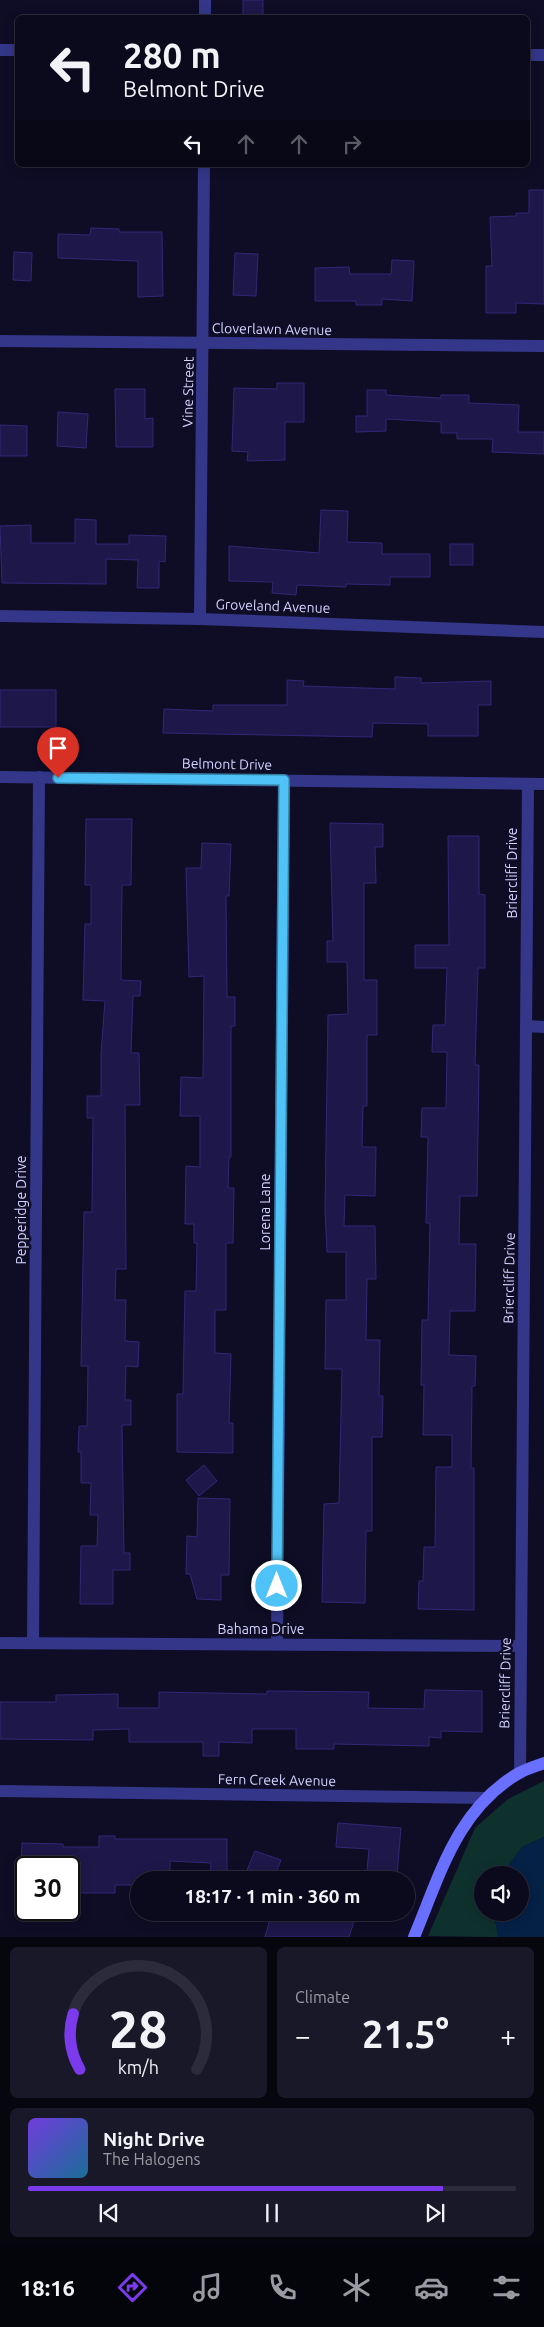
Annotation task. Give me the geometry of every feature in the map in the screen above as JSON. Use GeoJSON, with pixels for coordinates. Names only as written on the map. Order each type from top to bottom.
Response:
{"type":"FeatureCollection","features":[{"type":"Feature","properties":{"kind":"street"},"geometry":{"type":"LineString","coordinates":[[205,0],[205,15]]}},
{"type":"Feature","properties":{"kind":"street"},"geometry":{"type":"LineString","coordinates":[[0,50],[15,50]]}},
{"type":"Feature","properties":{"kind":"street"},"geometry":{"type":"LineString","coordinates":[[530,55],[544,56]]}},
{"type":"Feature","properties":{"kind":"street","name":"Vine Street"},"geometry":{"type":"LineString","coordinates":[[200,619],[204,167]]}},
{"type":"Feature","properties":{"kind":"street","name":"Cloverlawn Avenue"},"geometry":{"type":"LineString","coordinates":[[0,340],[544,346]]}},
{"type":"Feature","properties":{"kind":"street","name":"Groveland Avenue"},"geometry":{"type":"LineString","coordinates":[[0,616],[200,619],[544,632]]}},
{"type":"Feature","properties":{"kind":"street","name":"Belmont Drive"},"geometry":{"type":"LineString","coordinates":[[0,777],[544,784]]}},
{"type":"Feature","properties":{"kind":"street","name":"Pepperidge Drive"},"geometry":{"type":"LineString","coordinates":[[33,1643],[39,777]]}},
{"type":"Feature","properties":{"kind":"street","name":"Lorena Lane"},"geometry":{"type":"LineString","coordinates":[[277,1644],[284,780]]}},
{"type":"Feature","properties":{"kind":"street","name":"Briercliff Drive"},"geometry":{"type":"LineString","coordinates":[[520,1773],[528,784]]}},
{"type":"Feature","properties":{"kind":"street"},"geometry":{"type":"LineString","coordinates":[[527,1026],[544,1026]]}},
{"type":"Feature","properties":{"kind":"street","name":"Bahama Drive"},"geometry":{"type":"LineString","coordinates":[[0,1643],[521,1646]]}},
{"type":"Feature","properties":{"kind":"street"},"geometry":{"type":"LineString","coordinates":[[414,1937],[455,1838],[487,1798],[520,1773],[544,1763]]}},
{"type":"Feature","properties":{"kind":"street","name":"Fern Creek Avenue"},"geometry":{"type":"LineString","coordinates":[[0,1791],[487,1798]]}},
{"type":"Feature","properties":{"kind":"green space"},"geometry":{"type":"Polygon","coordinates":[[[544,1781],[544,1837],[522,1847],[508,1866],[474,1866],[474,1921],[495,1921],[498,1937],[428,1936],[475,1828],[508,1799],[544,1781]]]}},
{"type":"Feature","properties":{"kind":"water"},"geometry":{"type":"Polygon","coordinates":[[[544,1837],[544,1937],[498,1937],[495,1921],[529,1921],[529,1866],[508,1866],[522,1847],[544,1837]]]}},
{"type":"Feature","properties":{"kind":"building"},"geometry":{"type":"Polygon","coordinates":[[[243,0],[263,0],[263,15],[243,15],[243,0]]]}},
{"type":"Feature","properties":{"kind":"building"},"geometry":{"type":"Polygon","coordinates":[[[529,190],[544,190],[544,304],[516,303],[516,313],[486,313],[486,266],[492,266],[490,217],[516,216],[516,213],[529,213],[529,190]]]}},
{"type":"Feature","properties":{"kind":"building"},"geometry":{"type":"Polygon","coordinates":[[[91,228],[119,229],[119,232],[162,232],[163,296],[138,297],[138,261],[58,258],[58,234],[90,235],[91,228]]]}},
{"type":"Feature","properties":{"kind":"building"},"geometry":{"type":"Polygon","coordinates":[[[14,252],[32,253],[31,281],[13,280],[14,252]]]}},
{"type":"Feature","properties":{"kind":"building"},"geometry":{"type":"Polygon","coordinates":[[[235,253],[258,254],[256,296],[233,295],[235,253]]]}},
{"type":"Feature","properties":{"kind":"building"},"geometry":{"type":"Polygon","coordinates":[[[392,260],[414,261],[412,301],[382,299],[382,305],[356,305],[356,301],[315,301],[315,268],[349,267],[350,274],[391,274],[392,260]]]}},
{"type":"Feature","properties":{"kind":"building"},"geometry":{"type":"Polygon","coordinates":[[[277,383],[304,383],[304,422],[285,422],[285,460],[247,461],[248,452],[232,451],[234,388],[277,389],[277,383]]]}},
{"type":"Feature","properties":{"kind":"building"},"geometry":{"type":"Polygon","coordinates":[[[115,389],[145,389],[145,419],[153,418],[153,447],[116,447],[115,389]]]}},
{"type":"Feature","properties":{"kind":"building"},"geometry":{"type":"Polygon","coordinates":[[[367,390],[386,390],[386,395],[441,398],[441,395],[469,395],[469,403],[519,405],[518,432],[544,432],[544,454],[492,452],[493,439],[457,439],[457,433],[441,433],[441,422],[386,419],[386,431],[356,432],[356,416],[367,416],[367,390]]]}},
{"type":"Feature","properties":{"kind":"building"},"geometry":{"type":"Polygon","coordinates":[[[58,412],[88,414],[86,448],[57,446],[58,412]]]}},
{"type":"Feature","properties":{"kind":"building"},"geometry":{"type":"Polygon","coordinates":[[[0,425],[27,426],[27,456],[0,456],[0,425]]]}},
{"type":"Feature","properties":{"kind":"building"},"geometry":{"type":"Polygon","coordinates":[[[321,510],[348,511],[347,542],[382,543],[382,554],[430,554],[430,577],[390,577],[390,585],[346,584],[346,587],[297,585],[296,595],[272,593],[273,582],[229,581],[229,546],[319,553],[321,510]]]}},
{"type":"Feature","properties":{"kind":"building"},"geometry":{"type":"Polygon","coordinates":[[[75,519],[96,520],[96,544],[129,544],[129,535],[166,536],[165,562],[159,561],[159,588],[137,588],[138,560],[106,559],[106,584],[2,583],[0,526],[31,525],[31,543],[75,543],[75,519]]]}},
{"type":"Feature","properties":{"kind":"building"},"geometry":{"type":"Polygon","coordinates":[[[450,544],[473,544],[473,565],[450,565],[450,544]]]}},
{"type":"Feature","properties":{"kind":"building"},"geometry":{"type":"Polygon","coordinates":[[[395,677],[421,678],[421,683],[491,681],[491,705],[478,705],[478,736],[428,736],[428,724],[373,723],[372,737],[163,733],[164,709],[213,711],[213,705],[287,705],[287,680],[304,681],[303,686],[395,689],[395,677]]]}},
{"type":"Feature","properties":{"kind":"building"},"geometry":{"type":"Polygon","coordinates":[[[0,690],[56,690],[56,727],[0,727],[0,690]]]}},
{"type":"Feature","properties":{"kind":"building"},"geometry":{"type":"Polygon","coordinates":[[[86,819],[132,819],[131,885],[122,885],[121,980],[141,981],[140,996],[133,996],[131,1053],[139,1053],[140,1105],[125,1105],[126,1269],[116,1269],[115,1300],[126,1300],[125,1341],[139,1342],[138,1367],[126,1366],[125,1400],[131,1400],[131,1425],[122,1425],[124,1553],[130,1553],[130,1570],[113,1570],[113,1604],[80,1604],[81,1546],[97,1546],[98,1515],[90,1515],[91,1483],[81,1483],[81,1452],[78,1452],[79,1426],[87,1426],[88,1366],[81,1366],[84,1212],[92,1212],[93,1118],[87,1118],[87,1096],[101,1096],[101,1054],[105,1001],[83,1000],[85,924],[91,924],[91,885],[85,885],[86,819]]]}},
{"type":"Feature","properties":{"kind":"building"},"geometry":{"type":"Polygon","coordinates":[[[330,823],[383,824],[383,847],[375,847],[376,883],[364,883],[364,980],[377,980],[377,1035],[367,1035],[367,1106],[363,1106],[362,1147],[376,1147],[375,1196],[345,1195],[344,1226],[375,1226],[376,1279],[367,1279],[366,1340],[380,1340],[379,1396],[383,1396],[382,1437],[372,1437],[372,1531],[366,1531],[365,1603],[322,1602],[324,1504],[339,1503],[342,1369],[325,1369],[326,1300],[346,1300],[346,1252],[327,1252],[325,1210],[328,1015],[348,1014],[347,962],[327,962],[327,941],[333,941],[330,823]]]}},
{"type":"Feature","properties":{"kind":"building"},"geometry":{"type":"Polygon","coordinates":[[[448,836],[479,836],[479,894],[485,895],[485,968],[478,968],[475,1065],[479,1065],[477,1196],[460,1196],[459,1244],[476,1244],[475,1311],[450,1311],[449,1355],[476,1356],[475,1386],[472,1386],[471,1468],[474,1468],[474,1610],[418,1609],[419,1581],[423,1581],[424,1547],[435,1547],[436,1467],[452,1467],[452,1435],[423,1435],[424,1385],[421,1385],[422,1320],[428,1320],[430,1223],[426,1223],[428,1137],[421,1137],[422,1108],[446,1108],[447,1052],[432,1052],[433,1025],[445,1025],[447,968],[415,968],[415,945],[449,945],[448,836]]]}},
{"type":"Feature","properties":{"kind":"building"},"geometry":{"type":"Polygon","coordinates":[[[202,843],[231,844],[229,896],[226,896],[227,997],[235,997],[235,1026],[231,1026],[231,1157],[229,1157],[228,1188],[234,1188],[233,1243],[226,1243],[226,1310],[215,1310],[215,1353],[231,1354],[229,1423],[233,1423],[233,1453],[177,1452],[177,1394],[183,1394],[185,1291],[196,1291],[197,1243],[194,1243],[194,1224],[185,1224],[186,1166],[200,1167],[200,1116],[180,1116],[181,1077],[203,1078],[204,976],[189,977],[186,868],[201,868],[202,843]]]}},
{"type":"Feature","properties":{"kind":"building"},"geometry":{"type":"Polygon","coordinates":[[[204,1465],[217,1481],[199,1496],[186,1480],[204,1465]]]}},
{"type":"Feature","properties":{"kind":"building"},"geometry":{"type":"Polygon","coordinates":[[[198,1498],[230,1499],[229,1575],[221,1575],[221,1600],[197,1599],[190,1574],[186,1574],[187,1536],[197,1537],[198,1498]]]}},
{"type":"Feature","properties":{"kind":"building"},"geometry":{"type":"Polygon","coordinates":[[[425,1690],[482,1691],[482,1732],[441,1731],[441,1738],[429,1737],[429,1746],[334,1744],[334,1749],[296,1749],[296,1729],[252,1729],[252,1743],[219,1742],[219,1756],[203,1756],[203,1742],[129,1742],[129,1729],[93,1730],[93,1740],[0,1739],[0,1702],[56,1702],[56,1695],[118,1694],[118,1708],[159,1708],[159,1692],[267,1694],[267,1691],[369,1692],[368,1708],[424,1709],[425,1690]]]}},
{"type":"Feature","properties":{"kind":"building"},"geometry":{"type":"Polygon","coordinates":[[[338,1823],[401,1828],[397,1871],[367,1871],[369,1849],[336,1847],[338,1823]]]}},
{"type":"Feature","properties":{"kind":"building"},"geometry":{"type":"Polygon","coordinates":[[[99,1836],[115,1836],[115,1839],[227,1839],[227,1871],[210,1871],[211,1863],[170,1861],[170,1871],[130,1871],[130,1885],[115,1885],[115,1893],[80,1893],[80,1856],[21,1856],[22,1843],[63,1844],[63,1847],[99,1847],[99,1836]]]}},
{"type":"Feature","properties":{"kind":"building"},"geometry":{"type":"Polygon","coordinates":[[[255,1851],[281,1860],[277,1871],[247,1870],[255,1851]]]}},
{"type":"Feature","properties":{"kind":"building"},"geometry":{"type":"Polygon","coordinates":[[[269,1921],[354,1921],[349,1937],[265,1937],[269,1921]]]}},
{"type":"Feature","properties":{"kind":"route"},"geometry":{"type":"LineString","coordinates":[[58,778],[284,780],[277,1586]]}}]}
